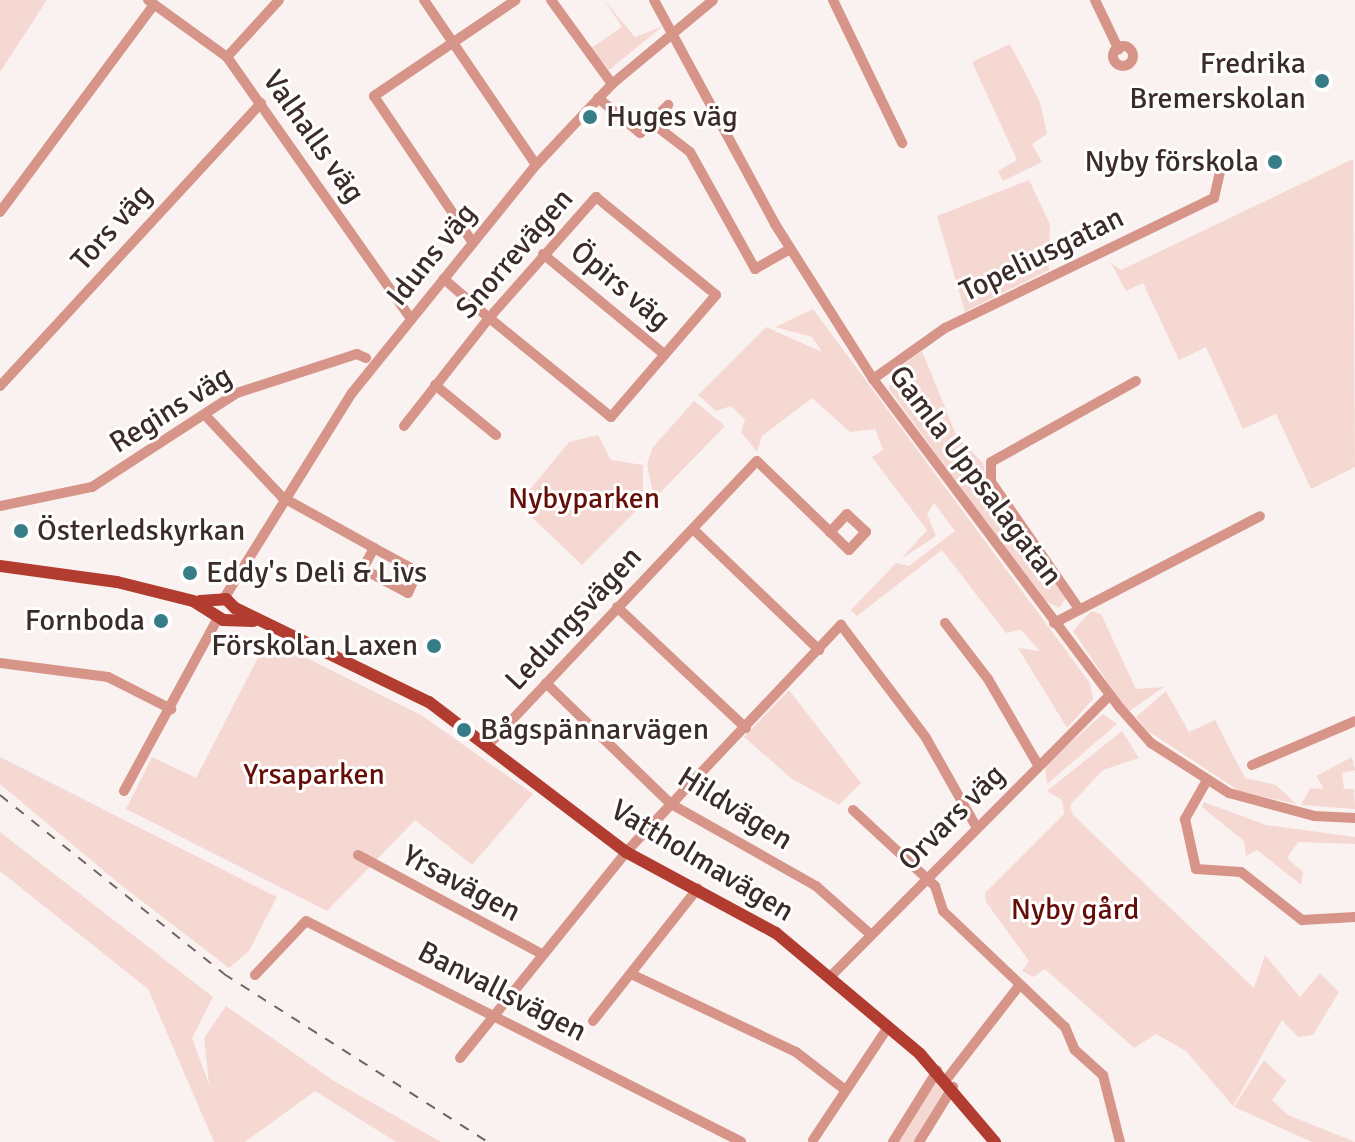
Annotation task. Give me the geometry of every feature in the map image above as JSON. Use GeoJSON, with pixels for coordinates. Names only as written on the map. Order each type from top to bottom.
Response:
{"type":"FeatureCollection","features":[{"type":"Feature","properties":{"kind":"main road","name":"Vattholmavägen"},"geometry":{"type":"LineString","coordinates":[[0,566],[225,609],[346,657],[490,743],[626,852],[698,888],[776,933],[888,1027],[945,1080],[995,1142]]}},
{"type":"Feature","properties":{"kind":"street"},"geometry":{"type":"LineString","coordinates":[[227,57],[279,0]]}},
{"type":"Feature","properties":{"kind":"street"},"geometry":{"type":"LineString","coordinates":[[424,0],[536,165]]}},
{"type":"Feature","properties":{"kind":"street"},"geometry":{"type":"LineString","coordinates":[[473,243],[374,96],[516,0]]}},
{"type":"Feature","properties":{"kind":"street"},"geometry":{"type":"LineString","coordinates":[[551,0],[612,84]]}},
{"type":"Feature","properties":{"kind":"street","name":"Gamla Uppsalagatan"},"geometry":{"type":"LineString","coordinates":[[654,0],[674,29],[790,249],[873,379],[1054,623],[1151,743],[1206,782],[1279,809],[1355,818]]}},
{"type":"Feature","properties":{"kind":"street","name":"Iduns väg"},"geometry":{"type":"LineString","coordinates":[[124,791],[225,609],[237,580],[282,497],[411,319],[536,165],[598,98],[674,29],[713,0]]}},
{"type":"Feature","properties":{"kind":"street"},"geometry":{"type":"LineString","coordinates":[[833,0],[902,143]]}},
{"type":"Feature","properties":{"kind":"street"},"geometry":{"type":"LineString","coordinates":[[1095,0],[1119,50]]}},
{"type":"Feature","properties":{"kind":"street"},"geometry":{"type":"LineString","coordinates":[[0,212],[151,2]]}},
{"type":"Feature","properties":{"kind":"street","name":"Valhalls väg"},"geometry":{"type":"LineString","coordinates":[[151,2],[227,57],[411,319]]}},
{"type":"Feature","properties":{"kind":"street"},"geometry":{"type":"LineString","coordinates":[[598,98],[640,133],[668,105]]}},
{"type":"Feature","properties":{"kind":"street","name":"Tors väg"},"geometry":{"type":"LineString","coordinates":[[0,386],[261,103]]}},
{"type":"Feature","properties":{"kind":"street"},"geometry":{"type":"LineString","coordinates":[[651,122],[690,152],[755,269],[790,249]]}},
{"type":"Feature","properties":{"kind":"street","name":"Topeliusgatan"},"geometry":{"type":"LineString","coordinates":[[873,379],[945,328],[1214,198],[1220,172]]}},
{"type":"Feature","properties":{"kind":"street","name":"Snorrevägen"},"geometry":{"type":"LineString","coordinates":[[404,426],[489,318],[596,197],[716,295],[665,355]]}},
{"type":"Feature","properties":{"kind":"street","name":"Öpirs väg"},"geometry":{"type":"LineString","coordinates":[[543,254],[665,355]]}},
{"type":"Feature","properties":{"kind":"street"},"geometry":{"type":"LineString","coordinates":[[444,279],[611,417],[665,355]]}},
{"type":"Feature","properties":{"kind":"street","name":"Regins väg"},"geometry":{"type":"LineString","coordinates":[[0,506],[92,487],[205,415],[271,380],[357,354],[366,358]]}},
{"type":"Feature","properties":{"kind":"street"},"geometry":{"type":"LineString","coordinates":[[1077,606],[991,482],[991,462],[1136,381]]}},
{"type":"Feature","properties":{"kind":"street"},"geometry":{"type":"LineString","coordinates":[[435,385],[496,435]]}},
{"type":"Feature","properties":{"kind":"street"},"geometry":{"type":"LineString","coordinates":[[205,415],[282,497],[418,572],[408,593],[363,569],[374,548]]}},
{"type":"Feature","properties":{"kind":"street","name":"Ledungsvägen"},"geometry":{"type":"LineString","coordinates":[[490,743],[757,461],[830,532]]}},
{"type":"Feature","properties":{"kind":"street"},"geometry":{"type":"LineString","coordinates":[[1054,623],[1077,606],[1260,516]]}},
{"type":"Feature","properties":{"kind":"street"},"geometry":{"type":"LineString","coordinates":[[693,529],[819,650]]}},
{"type":"Feature","properties":{"kind":"street"},"geometry":{"type":"LineString","coordinates":[[617,607],[746,728]]}},
{"type":"Feature","properties":{"kind":"street"},"geometry":{"type":"LineString","coordinates":[[945,623],[988,679],[1038,765]]}},
{"type":"Feature","properties":{"kind":"street"},"geometry":{"type":"LineString","coordinates":[[460,1058],[626,852],[841,625],[926,738],[977,828]]}},
{"type":"Feature","properties":{"kind":"street"},"geometry":{"type":"LineString","coordinates":[[0,663],[108,677],[171,709]]}},
{"type":"Feature","properties":{"kind":"street","name":"Hildvägen"},"geometry":{"type":"LineString","coordinates":[[546,683],[671,804],[816,886],[870,934]]}},
{"type":"Feature","properties":{"kind":"street","name":"Orvars väg"},"geometry":{"type":"LineString","coordinates":[[830,977],[1110,695]]}},
{"type":"Feature","properties":{"kind":"street"},"geometry":{"type":"LineString","coordinates":[[1252,765],[1355,721]]}},
{"type":"Feature","properties":{"kind":"street"},"geometry":{"type":"LineString","coordinates":[[1206,782],[1185,819],[1196,869],[1241,872],[1302,920],[1355,917]]}},
{"type":"Feature","properties":{"kind":"street"},"geometry":{"type":"LineString","coordinates":[[853,810],[927,877],[943,911],[1065,1027],[1075,1050],[1103,1075],[1120,1142]]}},
{"type":"Feature","properties":{"kind":"street","name":"Yrsavägen"},"geometry":{"type":"LineString","coordinates":[[358,855],[542,954]]}},
{"type":"Feature","properties":{"kind":"street"},"geometry":{"type":"LineString","coordinates":[[593,1021],[698,888]]}},
{"type":"Feature","properties":{"kind":"street","name":"Banvallsvägen"},"geometry":{"type":"LineString","coordinates":[[255,975],[301,920],[741,1142]]}},
{"type":"Feature","properties":{"kind":"street"},"geometry":{"type":"LineString","coordinates":[[631,974],[796,1052],[844,1089]]}},
{"type":"Feature","properties":{"kind":"street"},"geometry":{"type":"LineString","coordinates":[[893,1142],[1019,986]]}},
{"type":"Feature","properties":{"kind":"street"},"geometry":{"type":"LineString","coordinates":[[813,1140],[888,1027]]}},
{"type":"Feature","properties":{"kind":"street"},"geometry":{"type":"LineString","coordinates":[[919,1142],[945,1080]]}},
{"type":"Feature","properties":{"kind":"green space"},"geometry":{"type":"Polygon","coordinates":[[[0,0],[47,0],[0,72],[0,0]]]}},
{"type":"Feature","properties":{"kind":"green space"},"geometry":{"type":"Polygon","coordinates":[[[604,0],[635,37],[663,26],[609,70],[591,48],[622,27],[604,0]]]}},
{"type":"Feature","properties":{"kind":"green space"},"geometry":{"type":"Polygon","coordinates":[[[1010,44],[1040,102],[1047,134],[1032,144],[1042,162],[1003,181],[998,171],[1017,160],[972,62],[1010,44]]]}},
{"type":"Feature","properties":{"kind":"green space"},"geometry":{"type":"Polygon","coordinates":[[[1353,159],[1355,467],[1311,489],[1276,414],[1243,429],[1206,347],[1179,360],[1143,283],[1126,291],[1111,263],[1121,270],[1353,159]]]}},
{"type":"Feature","properties":{"kind":"green space"},"geometry":{"type":"Polygon","coordinates":[[[1029,180],[1050,224],[1049,270],[965,312],[937,216],[1029,180]]]}},
{"type":"Feature","properties":{"kind":"green space"},"geometry":{"type":"Polygon","coordinates":[[[813,309],[1090,683],[1093,699],[1067,728],[1018,648],[1040,651],[1021,630],[1006,633],[942,550],[857,616],[851,610],[896,563],[909,566],[955,531],[934,503],[927,514],[936,536],[901,559],[927,530],[872,457],[883,450],[875,429],[850,432],[812,398],[762,436],[757,452],[741,432],[745,420],[731,406],[716,411],[698,395],[766,327],[822,352],[812,337],[775,327],[813,309]]]}},
{"type":"Feature","properties":{"kind":"green space"},"geometry":{"type":"Polygon","coordinates":[[[922,351],[957,437],[983,463],[988,489],[1067,597],[1059,608],[1041,598],[889,389],[892,373],[922,351]]]}},
{"type":"Feature","properties":{"kind":"green space"},"geometry":{"type":"Polygon","coordinates":[[[694,401],[725,426],[654,499],[647,464],[653,447],[694,401]]]}},
{"type":"Feature","properties":{"kind":"green space","name":"Nybyparken"},"geometry":{"type":"Polygon","coordinates":[[[598,435],[611,460],[643,465],[643,504],[582,565],[518,504],[569,442],[598,435]]]}},
{"type":"Feature","properties":{"kind":"green space"},"geometry":{"type":"Polygon","coordinates":[[[1091,611],[1101,614],[1136,689],[1164,687],[1128,712],[1073,631],[1091,611]]]}},
{"type":"Feature","properties":{"kind":"green space","name":"Yrsaparken"},"geometry":{"type":"Polygon","coordinates":[[[264,646],[284,656],[297,653],[421,715],[533,794],[472,865],[415,820],[327,911],[126,809],[152,757],[196,778],[264,646]]]}},
{"type":"Feature","properties":{"kind":"green space"},"geometry":{"type":"Polygon","coordinates":[[[789,690],[861,783],[839,805],[792,779],[744,737],[789,690]]]}},
{"type":"Feature","properties":{"kind":"green space"},"geometry":{"type":"Polygon","coordinates":[[[1166,691],[1189,732],[1215,720],[1245,778],[1276,785],[1296,804],[1239,791],[1148,731],[1136,717],[1166,691]]]}},
{"type":"Feature","properties":{"kind":"green space"},"geometry":{"type":"Polygon","coordinates":[[[1103,714],[1117,724],[1047,784],[1045,765],[1103,714]]]}},
{"type":"Feature","properties":{"kind":"green space","name":"Nyby gård"},"geometry":{"type":"Polygon","coordinates":[[[1122,731],[1139,758],[1103,770],[1070,805],[1073,815],[1254,988],[1265,955],[1300,997],[1320,973],[1339,992],[1313,1035],[1298,1037],[1282,1020],[1233,1106],[1186,1051],[1156,1034],[1134,1048],[1045,969],[1033,977],[1022,971],[1029,961],[986,902],[985,893],[1064,814],[1062,800],[1047,791],[1122,731]]]}},
{"type":"Feature","properties":{"kind":"green space"},"geometry":{"type":"Polygon","coordinates":[[[0,757],[277,897],[249,951],[229,968],[121,885],[0,784],[0,757]]]}},
{"type":"Feature","properties":{"kind":"green space"},"geometry":{"type":"Polygon","coordinates":[[[1352,757],[1355,770],[1342,773],[1344,789],[1354,789],[1355,809],[1301,805],[1310,788],[1324,789],[1316,776],[1352,757]]]}},
{"type":"Feature","properties":{"kind":"green space"},"geometry":{"type":"Polygon","coordinates":[[[1204,802],[1266,825],[1355,837],[1355,844],[1298,842],[1287,858],[1303,872],[1301,885],[1257,850],[1246,856],[1244,841],[1202,807],[1204,802]]]}},
{"type":"Feature","properties":{"kind":"green space"},"geometry":{"type":"Polygon","coordinates":[[[0,832],[213,997],[192,1038],[209,1084],[204,1038],[226,1006],[334,1081],[441,1142],[396,1142],[315,1091],[245,1142],[214,1142],[148,989],[0,871],[0,832]]]}},
{"type":"Feature","properties":{"kind":"green space"},"geometry":{"type":"Polygon","coordinates":[[[1264,1060],[1286,1081],[1272,1100],[1288,1115],[1355,1142],[1312,1142],[1234,1107],[1264,1060]]]}},
{"type":"Feature","properties":{"kind":"green space"},"geometry":{"type":"Polygon","coordinates":[[[937,1071],[953,1087],[919,1142],[893,1142],[937,1071]]]}},
{"type":"Feature","properties":{"kind":"railway"},"geometry":{"type":"LineString","coordinates":[[0,795],[224,974],[488,1142]]}},
{"type":"Feature","properties":{"kind":"place","name":"Fredrika Bremerskolan"},"geometry":{"type":"Point","coordinates":[1322,81]}},
{"type":"Feature","properties":{"kind":"place","name":"Huges väg"},"geometry":{"type":"Point","coordinates":[590,117]}},
{"type":"Feature","properties":{"kind":"place","name":"Nyby förskola"},"geometry":{"type":"Point","coordinates":[1275,162]}},
{"type":"Feature","properties":{"kind":"place","name":"Österledskyrkan"},"geometry":{"type":"Point","coordinates":[21,531]}},
{"type":"Feature","properties":{"kind":"place","name":"Eddy's Deli & Livs"},"geometry":{"type":"Point","coordinates":[190,573]}},
{"type":"Feature","properties":{"kind":"place","name":"Fornboda"},"geometry":{"type":"Point","coordinates":[161,621]}},
{"type":"Feature","properties":{"kind":"place","name":"Förskolan Laxen"},"geometry":{"type":"Point","coordinates":[434,646]}},
{"type":"Feature","properties":{"kind":"place","name":"Bågspännarvägen"},"geometry":{"type":"Point","coordinates":[464,730]}}]}
